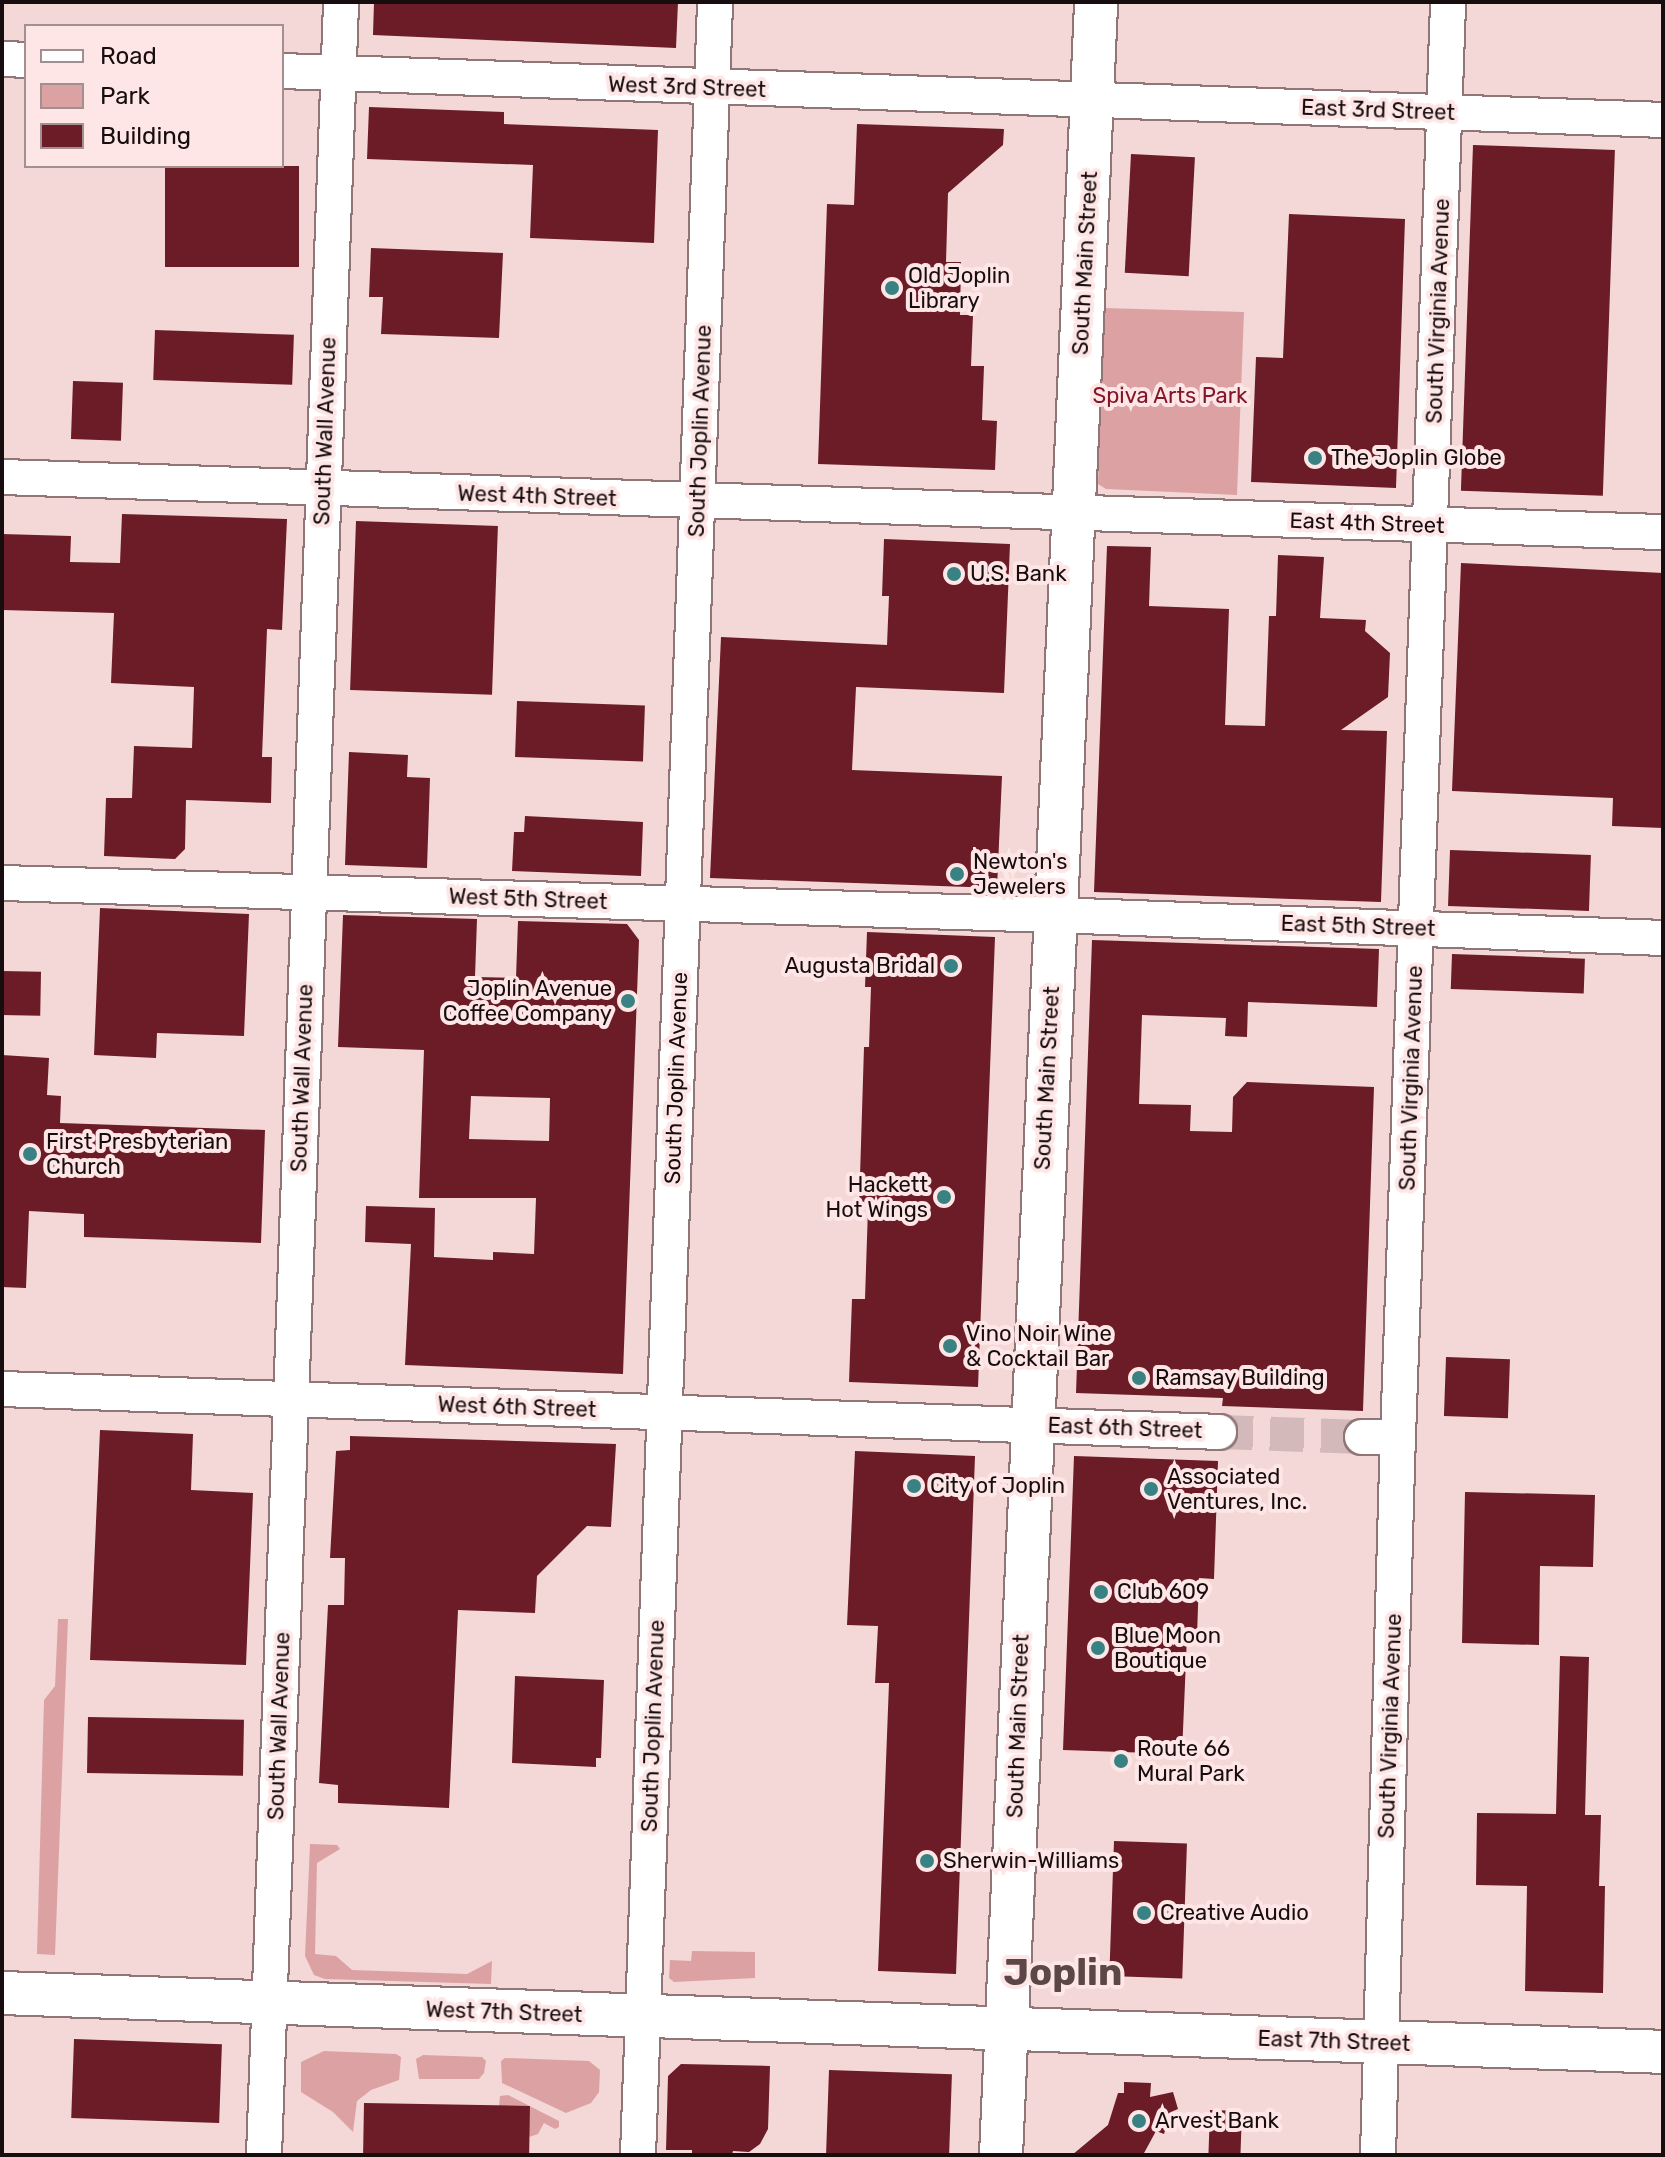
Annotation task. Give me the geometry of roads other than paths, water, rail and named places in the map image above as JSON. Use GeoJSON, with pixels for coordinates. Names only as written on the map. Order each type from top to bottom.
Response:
{"type":"FeatureCollection","features":[{"type":"Feature","properties":{"kind":"main road","name":"South Main Street"},"geometry":{"type":"LineString","coordinates":[[1001,2155],[1096,2]]}},
{"type":"Feature","properties":{"kind":"main road","name":"West 7th Street"},"geometry":{"type":"LineString","coordinates":[[2,1993],[1005,2030]]}},
{"type":"Feature","properties":{"kind":"main road","name":"East 7th Street"},"geometry":{"type":"LineString","coordinates":[[1005,2030],[1663,2052]]}},
{"type":"Feature","properties":{"kind":"street","name":"South Wall Avenue"},"geometry":{"type":"LineString","coordinates":[[264,2155],[341,2]]}},
{"type":"Feature","properties":{"kind":"street","name":"South Joplin Avenue"},"geometry":{"type":"LineString","coordinates":[[638,2155],[715,2]]}},
{"type":"Feature","properties":{"kind":"street","name":"South Virginia Avenue"},"geometry":{"type":"LineString","coordinates":[[1378,2155],[1398,1437],[1448,2]]}},
{"type":"Feature","properties":{"kind":"street"},"geometry":{"type":"LineString","coordinates":[[2,59],[24,60]]}},
{"type":"Feature","properties":{"kind":"street","name":"West 3rd Street"},"geometry":{"type":"LineString","coordinates":[[284,71],[712,88],[1093,98]]}},
{"type":"Feature","properties":{"kind":"street","name":"East 3rd Street"},"geometry":{"type":"LineString","coordinates":[[1093,98],[1663,120]]}},
{"type":"Feature","properties":{"kind":"street","name":"West 4th Street"},"geometry":{"type":"LineString","coordinates":[[2,477],[1072,515]]}},
{"type":"Feature","properties":{"kind":"street","name":"East 4th Street"},"geometry":{"type":"LineString","coordinates":[[1072,515],[1663,532]]}},
{"type":"Feature","properties":{"kind":"street","name":"West 5th Street"},"geometry":{"type":"LineString","coordinates":[[2,883],[1054,915]]}},
{"type":"Feature","properties":{"kind":"street","name":"East 5th Street"},"geometry":{"type":"LineString","coordinates":[[1054,915],[1663,938]]}},
{"type":"Feature","properties":{"kind":"street","name":"West 6th Street"},"geometry":{"type":"LineString","coordinates":[[2,1389],[1031,1425]]}},
{"type":"Feature","properties":{"kind":"street","name":"East 6th Street"},"geometry":{"type":"LineString","coordinates":[[1031,1425],[1219,1432]]}},
{"type":"Feature","properties":{"kind":"street"},"geometry":{"type":"LineString","coordinates":[[1362,1437],[1398,1437]]}},
{"type":"Feature","properties":{"kind":"tunnel"},"geometry":{"type":"LineString","coordinates":[[1219,1432],[1362,1437]]}},
{"type":"Feature","properties":{"kind":"place","name":"Old Joplin Library"},"geometry":{"type":"Point","coordinates":[892,288]}},
{"type":"Feature","properties":{"kind":"place","name":"The Joplin Globe"},"geometry":{"type":"Point","coordinates":[1315,458]}},
{"type":"Feature","properties":{"kind":"place","name":"U.S. Bank"},"geometry":{"type":"Point","coordinates":[954,574]}},
{"type":"Feature","properties":{"kind":"place","name":"Newton's Jewelers"},"geometry":{"type":"Point","coordinates":[957,874]}},
{"type":"Feature","properties":{"kind":"place","name":"Augusta Bridal"},"geometry":{"type":"Point","coordinates":[951,966]}},
{"type":"Feature","properties":{"kind":"place","name":"Joplin Avenue Coffee Company"},"geometry":{"type":"Point","coordinates":[628,1001]}},
{"type":"Feature","properties":{"kind":"place","name":"First Presbyterian Church"},"geometry":{"type":"Point","coordinates":[30,1154]}},
{"type":"Feature","properties":{"kind":"place","name":"Hackett Hot Wings"},"geometry":{"type":"Point","coordinates":[944,1197]}},
{"type":"Feature","properties":{"kind":"place","name":"Vino Noir Wine & Cocktail Bar"},"geometry":{"type":"Point","coordinates":[950,1346]}},
{"type":"Feature","properties":{"kind":"place","name":"Ramsay Building"},"geometry":{"type":"Point","coordinates":[1139,1378]}},
{"type":"Feature","properties":{"kind":"place","name":"City of Joplin"},"geometry":{"type":"Point","coordinates":[914,1486]}},
{"type":"Feature","properties":{"kind":"place","name":"Associated Ventures, Inc."},"geometry":{"type":"Point","coordinates":[1151,1489]}},
{"type":"Feature","properties":{"kind":"place","name":"Club 609"},"geometry":{"type":"Point","coordinates":[1101,1592]}},
{"type":"Feature","properties":{"kind":"place","name":"Blue Moon Boutique"},"geometry":{"type":"Point","coordinates":[1098,1648]}},
{"type":"Feature","properties":{"kind":"place","name":"Route 66 Mural Park"},"geometry":{"type":"Point","coordinates":[1121,1761]}},
{"type":"Feature","properties":{"kind":"place","name":"Sherwin-Williams"},"geometry":{"type":"Point","coordinates":[927,1861]}},
{"type":"Feature","properties":{"kind":"place","name":"Creative Audio"},"geometry":{"type":"Point","coordinates":[1144,1913]}},
{"type":"Feature","properties":{"kind":"place","name":"Arvest Bank"},"geometry":{"type":"Point","coordinates":[1139,2121]}},
{"type":"Feature","properties":{"kind":"district","name":"Joplin"},"geometry":{"type":"Point","coordinates":[1063,1973]}},
{"type":"Feature","properties":{"kind":"park label","name":"Spiva Arts Park"},"geometry":{"type":"Point","coordinates":[1170,396]}}]}
